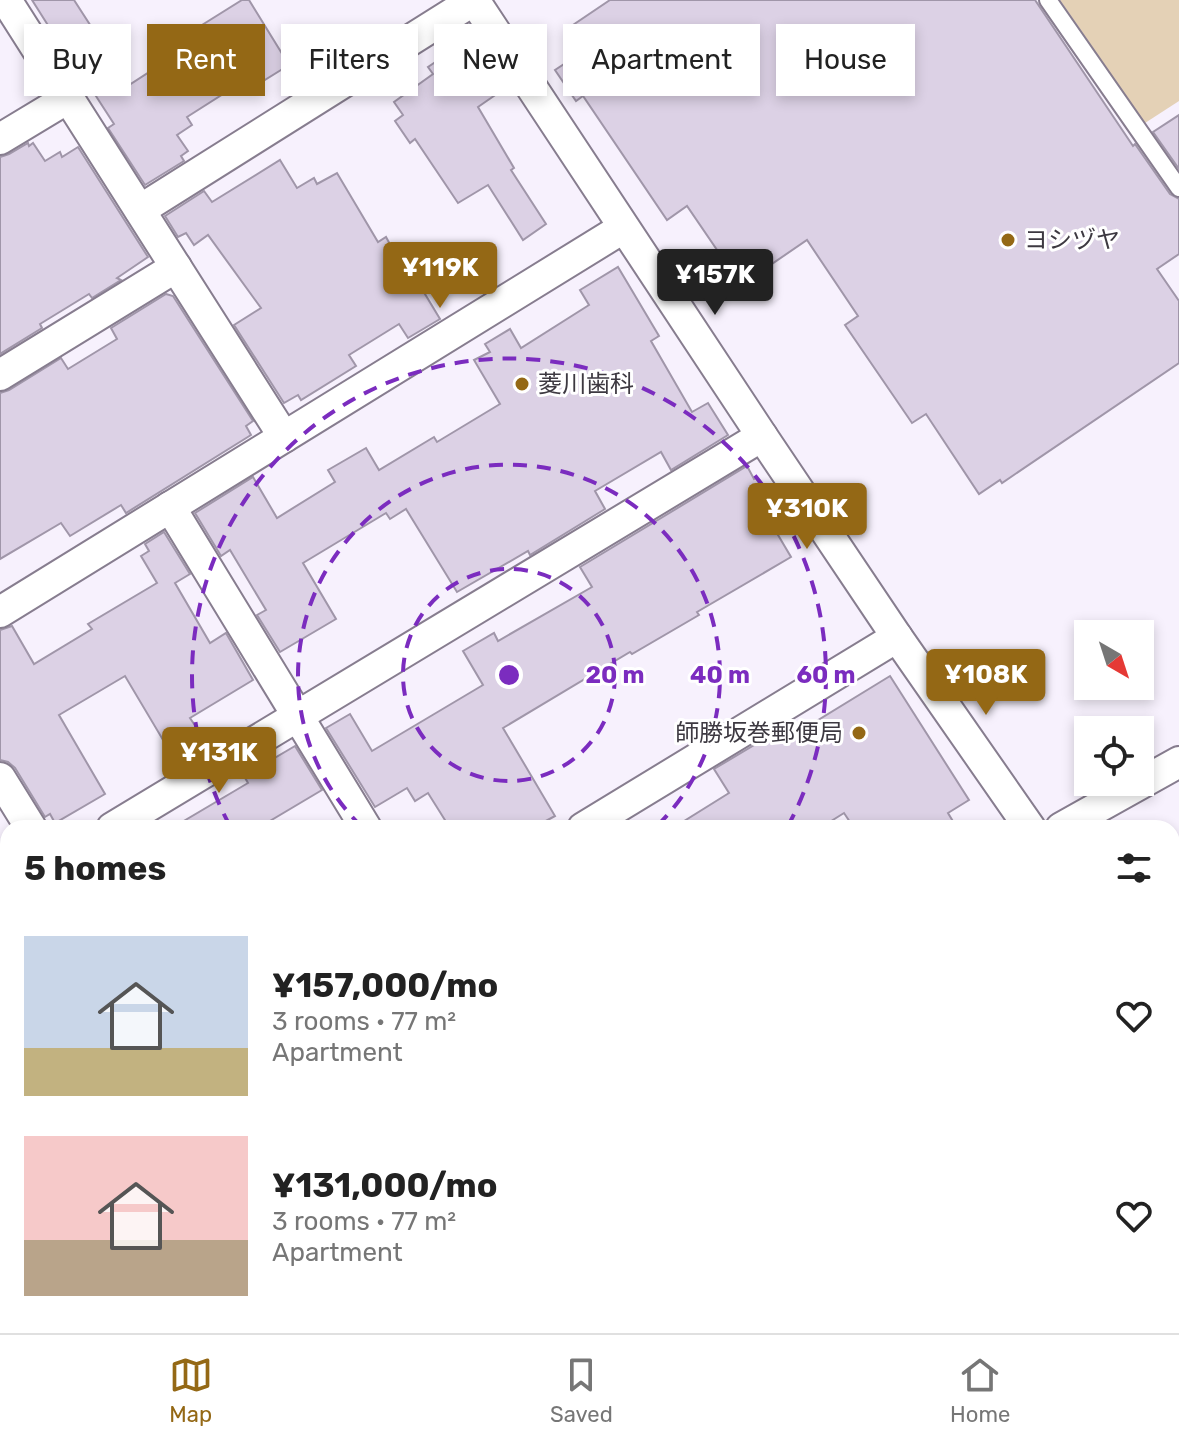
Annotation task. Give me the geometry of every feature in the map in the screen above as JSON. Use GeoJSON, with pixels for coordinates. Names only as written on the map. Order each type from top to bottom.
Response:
{"type":"FeatureCollection","features":[{"type":"Feature","properties":{"kind":"street"},"geometry":{"type":"LineString","coordinates":[[6,0],[284,437]]}},
{"type":"Feature","properties":{"kind":"street"},"geometry":{"type":"LineString","coordinates":[[140,210],[474,0],[762,436],[1024,820]]}},
{"type":"Feature","properties":{"kind":"street"},"geometry":{"type":"LineString","coordinates":[[0,139],[68,98]]}},
{"type":"Feature","properties":{"kind":"street"},"geometry":{"type":"LineString","coordinates":[[0,612],[623,228]]}},
{"type":"Feature","properties":{"kind":"street"},"geometry":{"type":"LineString","coordinates":[[0,375],[176,267]]}},
{"type":"Feature","properties":{"kind":"street"},"geometry":{"type":"LineString","coordinates":[[125,820],[762,436]]}},
{"type":"Feature","properties":{"kind":"street"},"geometry":{"type":"LineString","coordinates":[[170,507],[361,820]]}},
{"type":"Feature","properties":{"kind":"street"},"geometry":{"type":"LineString","coordinates":[[596,820],[897,637]]}},
{"type":"Feature","properties":{"kind":"street"},"geometry":{"type":"LineString","coordinates":[[1075,820],[1179,762]]}},
{"type":"Feature","properties":{"kind":"street"},"geometry":{"type":"LineString","coordinates":[[0,778],[26,820]]}},
{"type":"Feature","properties":{"kind":"lane"},"geometry":{"type":"LineString","coordinates":[[1048,0],[1179,188]]}},
{"type":"Feature","properties":{"kind":"shaded area"},"geometry":{"type":"Polygon","coordinates":[[[1060,0],[1179,0],[1179,101],[1145,123],[1060,0]]]}},
{"type":"Feature","properties":{"kind":"building"},"geometry":{"type":"Polygon","coordinates":[[[32,0],[74,0],[90,24],[47,24],[32,0]]]}},
{"type":"Feature","properties":{"kind":"building"},"geometry":{"type":"Polygon","coordinates":[[[242,0],[249,0],[264,24],[204,24],[242,0]]]}},
{"type":"Feature","properties":{"kind":"building","name":"ヨシヅヤ"},"geometry":{"type":"Polygon","coordinates":[[[610,0],[1035,0],[1133,146],[1135,144],[1170,194],[1179,199],[1179,254],[1157,269],[1179,301],[1179,363],[1002,483],[1000,480],[979,494],[926,414],[912,423],[845,325],[858,316],[807,240],[741,285],[687,206],[667,220],[583,96],[760,96],[760,24],[574,24],[610,0]]]}},
{"type":"Feature","properties":{"kind":"building"},"geometry":{"type":"Polygon","coordinates":[[[265,26],[281,52],[281,70],[265,80],[265,26]]]}},
{"type":"Feature","properties":{"kind":"building"},"geometry":{"type":"Polygon","coordinates":[[[434,63],[434,96],[494,96],[478,107],[514,168],[511,170],[546,224],[523,240],[488,185],[458,203],[415,139],[410,143],[395,121],[403,115],[394,102],[402,96],[418,96],[418,85],[433,74],[428,67],[434,63]]]}},
{"type":"Feature","properties":{"kind":"building","name":"ヨシヅヤ"},"geometry":{"type":"Polygon","coordinates":[[[563,65],[563,82],[555,70],[563,65]]]}},
{"type":"Feature","properties":{"kind":"building"},"geometry":{"type":"Polygon","coordinates":[[[147,73],[147,96],[220,96],[187,117],[192,125],[177,135],[188,151],[181,156],[184,161],[145,185],[108,128],[114,124],[96,96],[131,96],[131,84],[147,73]]]}},
{"type":"Feature","properties":{"kind":"building"},"geometry":{"type":"Polygon","coordinates":[[[1179,115],[1179,169],[1153,132],[1179,115]]]}},
{"type":"Feature","properties":{"kind":"building"},"geometry":{"type":"Polygon","coordinates":[[[28,143],[29,146],[33,143],[45,161],[60,152],[62,157],[78,147],[148,257],[117,278],[121,280],[92,298],[89,294],[40,324],[42,328],[0,354],[0,157],[28,143]]]}},
{"type":"Feature","properties":{"kind":"building"},"geometry":{"type":"Polygon","coordinates":[[[280,160],[297,188],[314,178],[317,184],[337,173],[378,242],[386,237],[392,248],[396,246],[440,319],[408,338],[399,324],[349,355],[356,366],[301,400],[298,395],[284,403],[234,325],[261,308],[208,235],[194,245],[186,233],[178,237],[165,216],[204,191],[212,202],[280,160]]]}},
{"type":"Feature","properties":{"kind":"building"},"geometry":{"type":"Polygon","coordinates":[[[618,267],[659,336],[651,341],[692,412],[708,403],[728,435],[671,470],[661,452],[595,491],[605,509],[530,555],[528,551],[457,592],[406,509],[390,519],[386,513],[303,563],[336,619],[280,652],[257,615],[266,610],[230,550],[221,556],[195,513],[253,477],[277,518],[335,482],[328,470],[366,448],[379,470],[434,437],[437,442],[500,404],[474,360],[490,352],[485,344],[510,329],[521,348],[589,305],[580,290],[618,267]]]}},
{"type":"Feature","properties":{"kind":"building"},"geometry":{"type":"Polygon","coordinates":[[[166,294],[173,296],[253,421],[246,426],[251,435],[126,513],[121,505],[70,536],[61,523],[0,559],[0,393],[61,358],[68,369],[117,339],[111,328],[166,294]]]}},
{"type":"Feature","properties":{"kind":"building"},"geometry":{"type":"Polygon","coordinates":[[[747,466],[776,513],[768,518],[791,557],[697,612],[699,615],[632,654],[630,652],[503,728],[555,816],[548,820],[445,820],[428,793],[415,801],[407,788],[375,807],[326,728],[350,714],[372,751],[483,685],[463,651],[494,633],[498,641],[592,587],[580,567],[747,466]]]}},
{"type":"Feature","properties":{"kind":"building"},"geometry":{"type":"Polygon","coordinates":[[[164,532],[190,574],[175,583],[210,643],[226,633],[253,680],[190,718],[196,727],[166,745],[125,676],[59,715],[105,794],[60,820],[53,820],[50,814],[45,817],[15,768],[0,760],[0,630],[12,626],[34,664],[92,629],[88,624],[157,583],[141,556],[149,551],[145,544],[164,532]]]}},
{"type":"Feature","properties":{"kind":"building"},"geometry":{"type":"Polygon","coordinates":[[[890,676],[969,800],[948,813],[952,820],[849,820],[844,813],[833,820],[686,820],[729,793],[714,769],[781,729],[787,739],[890,676]]]}},
{"type":"Feature","properties":{"kind":"building"},"geometry":{"type":"Polygon","coordinates":[[[295,746],[322,790],[271,820],[186,820],[248,783],[244,776],[295,746]]]}},
{"type":"Feature","properties":{"kind":"place","name":"ヨシヅヤ"},"geometry":{"type":"Point","coordinates":[1008,240]}},
{"type":"Feature","properties":{"kind":"place","name":"菱川歯科"},"geometry":{"type":"Point","coordinates":[522,384]}},
{"type":"Feature","properties":{"kind":"place","name":"師勝坂巻郵便局"},"geometry":{"type":"Point","coordinates":[859,733]}}]}
